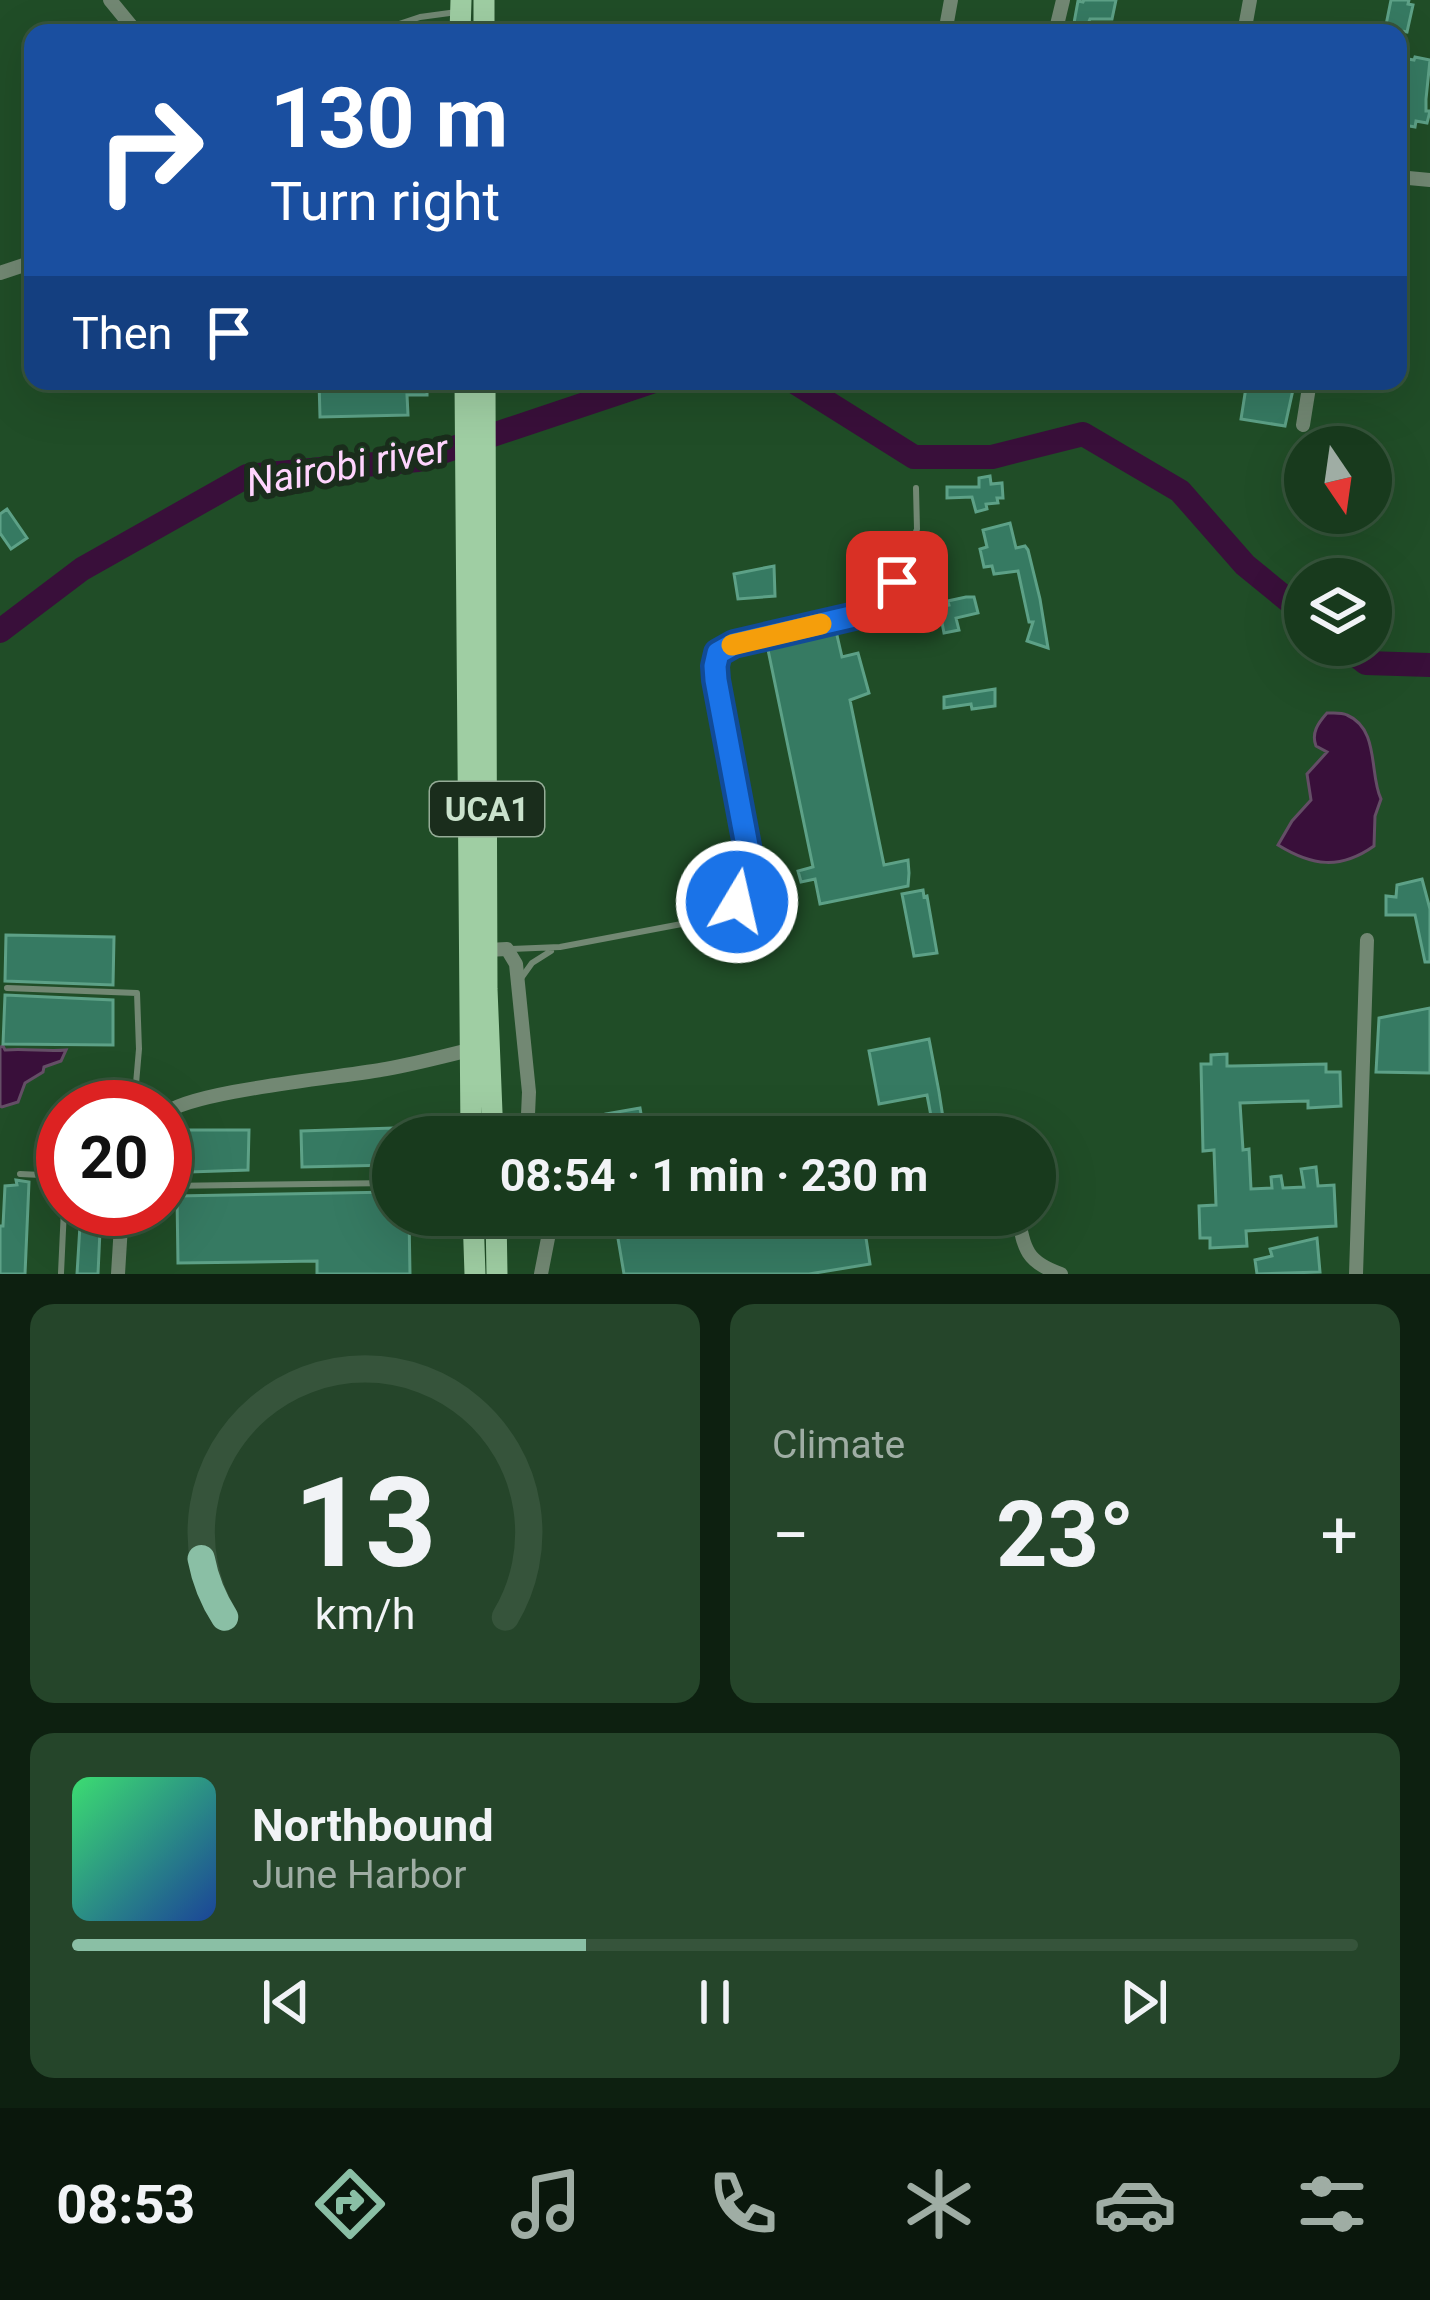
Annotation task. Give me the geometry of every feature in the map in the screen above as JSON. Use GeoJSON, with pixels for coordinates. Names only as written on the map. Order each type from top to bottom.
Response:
{"type":"FeatureCollection","features":[{"type":"Feature","properties":{"kind":"main road","name":"UCA1"},"geometry":{"type":"LineString","coordinates":[[465,390],[476,483],[497,950],[493,1116]]}},
{"type":"Feature","properties":{"kind":"main road","name":"UCA1"},"geometry":{"type":"LineString","coordinates":[[471,1116],[476,483],[484,390]]}},
{"type":"Feature","properties":{"kind":"main road"},"geometry":{"type":"LineString","coordinates":[[474,1236],[475,1274]]}},
{"type":"Feature","properties":{"kind":"main road"},"geometry":{"type":"LineString","coordinates":[[496,1236],[497,1274]]}},
{"type":"Feature","properties":{"kind":"street"},"geometry":{"type":"LineString","coordinates":[[110,0],[130,24]]}},
{"type":"Feature","properties":{"kind":"street"},"geometry":{"type":"LineString","coordinates":[[1304,425],[1309,390]]}},
{"type":"Feature","properties":{"kind":"street"},"geometry":{"type":"LineString","coordinates":[[1356,1274],[1367,940]]}},
{"type":"Feature","properties":{"kind":"street"},"geometry":{"type":"LineString","coordinates":[[497,950],[516,964],[520,981],[528,1116]]}},
{"type":"Feature","properties":{"kind":"street"},"geometry":{"type":"LineString","coordinates":[[192,1101],[383,1070],[469,1050]]}},
{"type":"Feature","properties":{"kind":"street"},"geometry":{"type":"LineString","coordinates":[[118,1274],[120,1236]]}},
{"type":"Feature","properties":{"kind":"street"},"geometry":{"type":"LineString","coordinates":[[541,1274],[548,1236]]}},
{"type":"Feature","properties":{"kind":"street"},"geometry":{"type":"LineString","coordinates":[[1022,1236],[1024,1250],[1043,1268],[1061,1274]]}},
{"type":"Feature","properties":{"kind":"lane"},"geometry":{"type":"LineString","coordinates":[[401,24],[420,17],[460,15]]}},
{"type":"Feature","properties":{"kind":"lane"},"geometry":{"type":"LineString","coordinates":[[497,950],[560,947],[708,919],[737,902],[746,887],[748,851],[716,680],[718,653],[734,644],[881,606],[897,582],[916,529],[916,488]]}},
{"type":"Feature","properties":{"kind":"lane"},"geometry":{"type":"LineString","coordinates":[[520,981],[532,963],[560,947]]}},
{"type":"Feature","properties":{"kind":"lane"},"geometry":{"type":"LineString","coordinates":[[7,988],[137,993],[136,1080]]}},
{"type":"Feature","properties":{"kind":"lane"},"geometry":{"type":"LineString","coordinates":[[20,1174],[36,1174]]}},
{"type":"Feature","properties":{"kind":"lane"},"geometry":{"type":"LineString","coordinates":[[192,1186],[372,1183]]}},
{"type":"Feature","properties":{"kind":"lane"},"geometry":{"type":"LineString","coordinates":[[61,1273],[63,1236]]}},
{"type":"Feature","properties":{"kind":"shaded area"},"geometry":{"type":"Polygon","coordinates":[[[1327,713],[1347,715],[1365,731],[1381,799],[1374,846],[1338,862],[1314,861],[1278,845],[1311,800],[1307,774],[1327,752],[1316,746],[1314,737],[1327,713]]]}},
{"type":"Feature","properties":{"kind":"shaded area"},"geometry":{"type":"Polygon","coordinates":[[[3,1046],[5,1050],[66,1050],[61,1061],[44,1067],[25,1083],[18,1102],[2,1107],[3,1046]]]}},
{"type":"Feature","properties":{"kind":"building"},"geometry":{"type":"Polygon","coordinates":[[[1116,0],[1112,19],[1075,24],[1078,1],[1116,0]]]}},
{"type":"Feature","properties":{"kind":"building"},"geometry":{"type":"Polygon","coordinates":[[[1391,0],[1409,0],[1413,5],[1407,32],[1407,24],[1386,24],[1391,0]]]}},
{"type":"Feature","properties":{"kind":"building"},"geometry":{"type":"Polygon","coordinates":[[[1430,60],[1426,111],[1430,111],[1427,123],[1416,121],[1415,127],[1407,126],[1407,63],[1430,60]]]}},
{"type":"Feature","properties":{"kind":"building"},"geometry":{"type":"Polygon","coordinates":[[[319,390],[427,390],[427,395],[407,395],[408,415],[320,417],[319,390]]]}},
{"type":"Feature","properties":{"kind":"building"},"geometry":{"type":"Polygon","coordinates":[[[1246,390],[1293,390],[1285,426],[1241,419],[1246,390]]]}},
{"type":"Feature","properties":{"kind":"building"},"geometry":{"type":"Polygon","coordinates":[[[990,476],[991,484],[1002,483],[1003,498],[986,504],[987,509],[976,512],[972,497],[947,498],[947,487],[979,487],[979,478],[990,476]]]}},
{"type":"Feature","properties":{"kind":"building"},"geometry":{"type":"Polygon","coordinates":[[[7,509],[27,538],[11,549],[0,533],[0,514],[7,509]]]}},
{"type":"Feature","properties":{"kind":"building"},"geometry":{"type":"Polygon","coordinates":[[[1010,523],[1016,548],[1028,550],[1048,648],[1027,641],[1033,622],[1029,622],[1018,571],[994,574],[992,566],[984,567],[983,530],[1010,523]]]}},
{"type":"Feature","properties":{"kind":"building"},"geometry":{"type":"Polygon","coordinates":[[[774,566],[775,596],[738,599],[734,574],[774,566]]]}},
{"type":"Feature","properties":{"kind":"building"},"geometry":{"type":"Polygon","coordinates":[[[974,597],[978,613],[956,618],[959,630],[944,633],[939,607],[974,597]]]}},
{"type":"Feature","properties":{"kind":"building"},"geometry":{"type":"Polygon","coordinates":[[[836,631],[842,657],[858,653],[869,693],[850,700],[884,865],[908,860],[909,873],[908,886],[820,904],[815,879],[801,882],[798,871],[813,867],[767,645],[836,631]]]}},
{"type":"Feature","properties":{"kind":"building"},"geometry":{"type":"Polygon","coordinates":[[[995,689],[995,706],[944,708],[944,697],[995,689]]]}},
{"type":"Feature","properties":{"kind":"building"},"geometry":{"type":"Polygon","coordinates":[[[1422,879],[1430,909],[1430,962],[1425,962],[1415,915],[1386,915],[1386,896],[1396,897],[1397,885],[1422,879]]]}},
{"type":"Feature","properties":{"kind":"building"},"geometry":{"type":"Polygon","coordinates":[[[923,890],[937,953],[914,956],[902,894],[923,890]]]}},
{"type":"Feature","properties":{"kind":"building"},"geometry":{"type":"Polygon","coordinates":[[[6,935],[114,937],[113,985],[5,981],[6,935]]]}},
{"type":"Feature","properties":{"kind":"building"},"geometry":{"type":"Polygon","coordinates":[[[5,995],[113,1000],[113,1045],[3,1044],[5,995]]]}},
{"type":"Feature","properties":{"kind":"building"},"geometry":{"type":"Polygon","coordinates":[[[1430,1008],[1430,1073],[1376,1072],[1379,1018],[1430,1008]]]}},
{"type":"Feature","properties":{"kind":"building"},"geometry":{"type":"Polygon","coordinates":[[[929,1039],[942,1116],[931,1116],[927,1095],[879,1104],[869,1051],[929,1039]]]}},
{"type":"Feature","properties":{"kind":"building"},"geometry":{"type":"Polygon","coordinates":[[[1227,1054],[1227,1066],[1326,1064],[1326,1072],[1340,1072],[1341,1106],[1308,1108],[1308,1101],[1240,1103],[1251,1189],[1272,1188],[1271,1177],[1281,1176],[1283,1188],[1304,1187],[1301,1169],[1316,1167],[1318,1186],[1334,1185],[1336,1226],[1246,1231],[1247,1246],[1210,1248],[1210,1238],[1200,1238],[1199,1206],[1216,1205],[1214,1150],[1203,1151],[1201,1064],[1211,1064],[1211,1055],[1227,1054]]]}},
{"type":"Feature","properties":{"kind":"building"},"geometry":{"type":"Polygon","coordinates":[[[640,1108],[641,1116],[606,1116],[640,1108]]]}},
{"type":"Feature","properties":{"kind":"building"},"geometry":{"type":"Polygon","coordinates":[[[372,1129],[372,1165],[302,1167],[301,1131],[372,1129]]]}},
{"type":"Feature","properties":{"kind":"building"},"geometry":{"type":"Polygon","coordinates":[[[192,1130],[249,1130],[248,1170],[192,1172],[192,1130]]]}},
{"type":"Feature","properties":{"kind":"building"},"geometry":{"type":"Polygon","coordinates":[[[16,1180],[29,1182],[25,1274],[0,1274],[5,1186],[17,1185],[16,1180]]]}},
{"type":"Feature","properties":{"kind":"building"},"geometry":{"type":"Polygon","coordinates":[[[372,1192],[372,1236],[409,1236],[410,1274],[317,1274],[317,1261],[178,1263],[178,1236],[192,1236],[192,1196],[372,1192]]]}},
{"type":"Feature","properties":{"kind":"building"},"geometry":{"type":"Polygon","coordinates":[[[79,1236],[100,1236],[98,1274],[77,1274],[79,1236]]]}},
{"type":"Feature","properties":{"kind":"building"},"geometry":{"type":"Polygon","coordinates":[[[618,1236],[866,1236],[870,1264],[809,1274],[624,1274],[618,1236]]]}},
{"type":"Feature","properties":{"kind":"building"},"geometry":{"type":"Polygon","coordinates":[[[1317,1238],[1320,1272],[1257,1274],[1255,1260],[1272,1256],[1270,1249],[1317,1238]]]}},
{"type":"Feature","properties":{"kind":"waterway","name":"Nairobi river"},"geometry":{"type":"LineString","coordinates":[[0,631],[82,569],[247,476],[418,460],[627,390]]}},
{"type":"Feature","properties":{"kind":"waterway","name":"Nairobi river"},"geometry":{"type":"LineString","coordinates":[[807,390],[914,457],[992,457],[1083,434],[1180,491],[1245,565],[1284,597]]}},
{"type":"Feature","properties":{"kind":"waterway","name":"Nairobi river"},"geometry":{"type":"LineString","coordinates":[[1392,664],[1430,665]]}},
{"type":"Feature","properties":{"kind":"slow traffic"},"geometry":{"type":"LineString","coordinates":[[732,645],[821,624]]}},
{"type":"Feature","properties":{"kind":"route"},"geometry":{"type":"LineString","coordinates":[[737,902],[746,887],[748,851],[716,680],[718,653],[734,644],[872,612],[897,582]]}}]}
